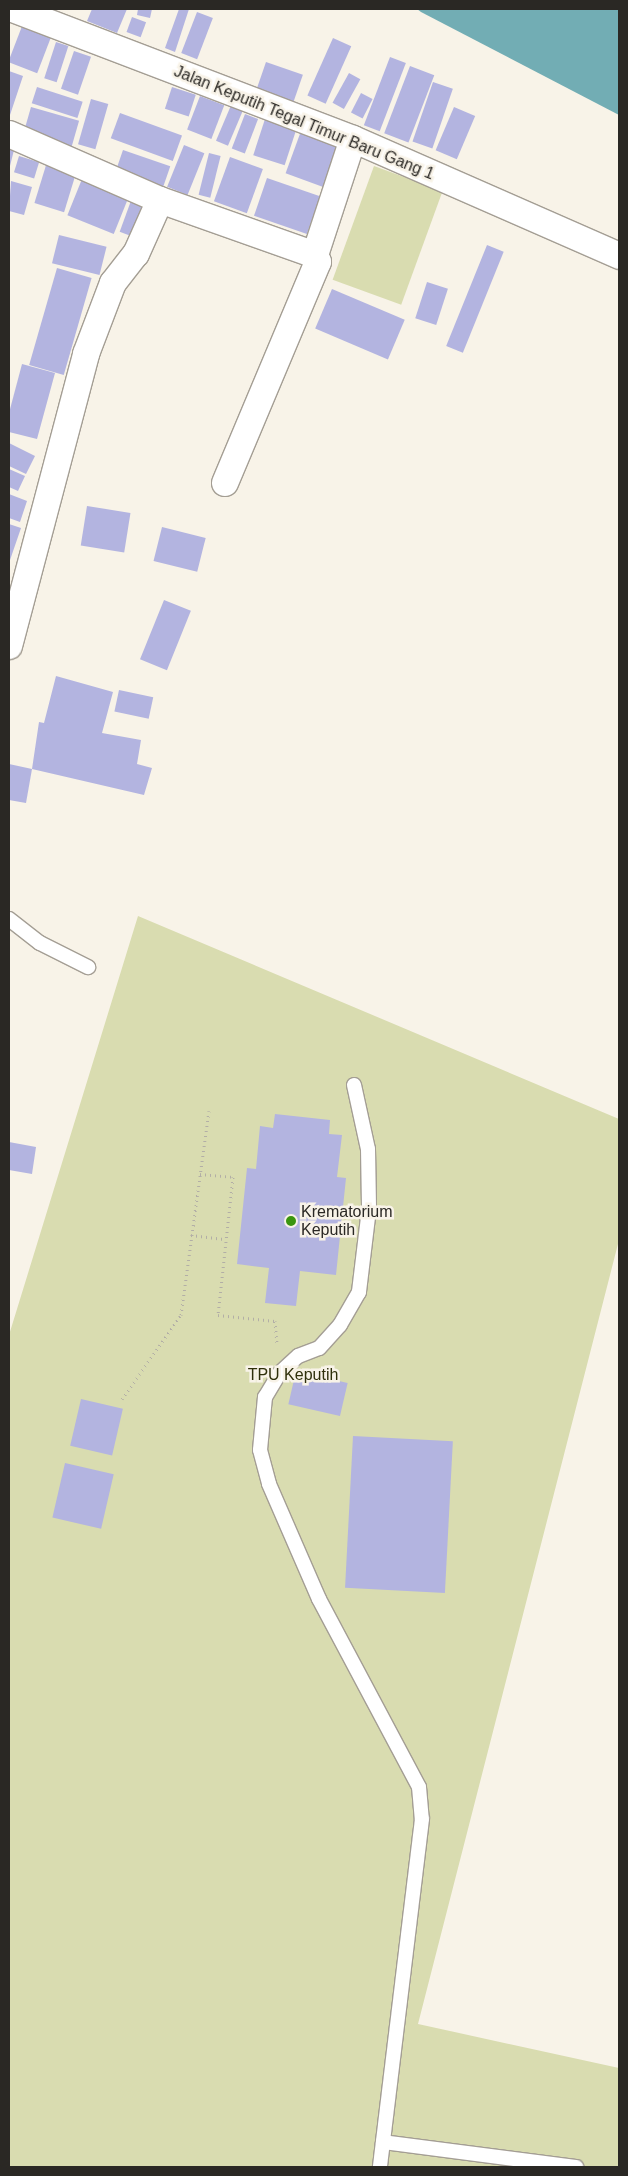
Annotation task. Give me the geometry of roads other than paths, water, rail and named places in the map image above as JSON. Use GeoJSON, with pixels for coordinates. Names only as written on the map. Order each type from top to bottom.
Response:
{"type":"FeatureCollection","features":[{"type":"Feature","properties":{"kind":"street","name":"Jalan Keputih Tegal Timur Baru Gang 1"},"geometry":{"type":"LineString","coordinates":[[13,9],[353,139],[619,256]]}},
{"type":"Feature","properties":{"kind":"street"},"geometry":{"type":"LineString","coordinates":[[9,134],[160,200],[315,255]]}},
{"type":"Feature","properties":{"kind":"street"},"geometry":{"type":"LineString","coordinates":[[225,483],[318,262],[315,255],[353,139]]}},
{"type":"Feature","properties":{"kind":"street"},"geometry":{"type":"LineString","coordinates":[[9,646],[86,354],[113,283],[136,254],[160,200]]}},
{"type":"Feature","properties":{"kind":"lane"},"geometry":{"type":"LineString","coordinates":[[9,918],[40,943],[88,967]]}},
{"type":"Feature","properties":{"kind":"lane"},"geometry":{"type":"LineString","coordinates":[[354,1085],[368,1149],[369,1200],[359,1292],[340,1325],[319,1348],[298,1356],[279,1374],[265,1397],[260,1450],[270,1484],[318,1599],[419,1787],[422,1819],[380,2167]]}},
{"type":"Feature","properties":{"kind":"lane"},"geometry":{"type":"LineString","coordinates":[[384,2142],[576,2167]]}},
{"type":"Feature","properties":{"kind":"water"},"geometry":{"type":"Polygon","coordinates":[[[417,9],[619,9],[619,115],[421,12],[417,9]]]}},
{"type":"Feature","properties":{"kind":"place","name":"Krematorium Keputih"},"geometry":{"type":"Point","coordinates":[291,1221]}},
{"type":"Feature","properties":{"kind":"park label","name":"TPU Keputih"},"geometry":{"type":"Point","coordinates":[293,1375]}}]}
